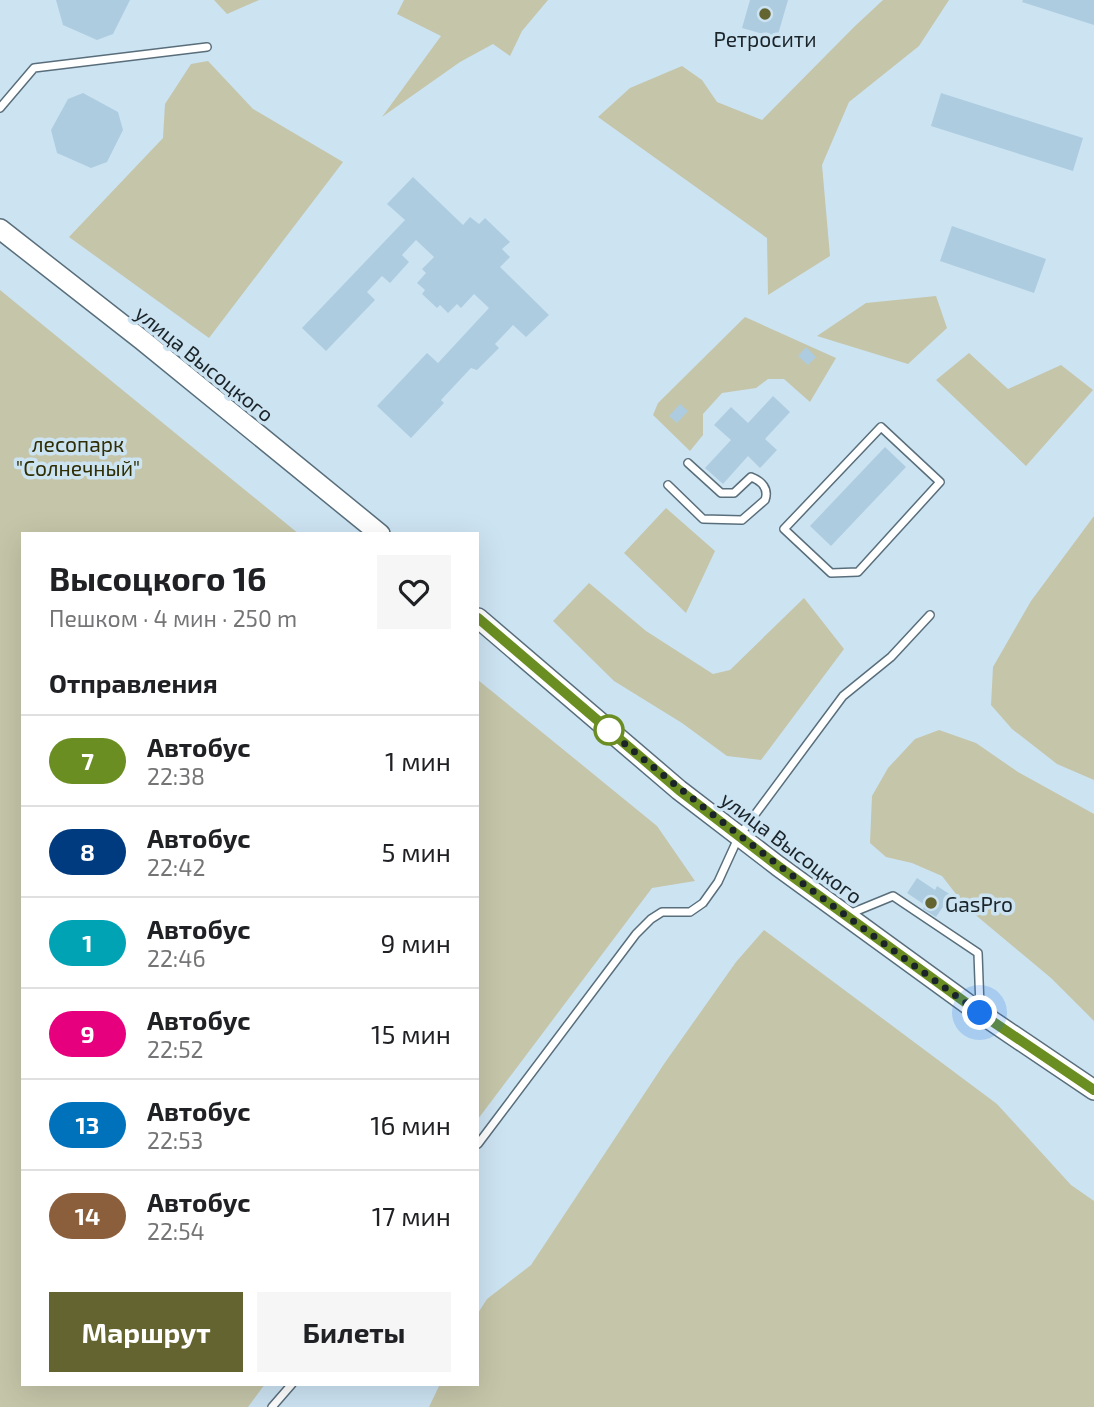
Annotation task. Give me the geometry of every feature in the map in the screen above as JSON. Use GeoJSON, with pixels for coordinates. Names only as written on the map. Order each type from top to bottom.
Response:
{"type":"FeatureCollection","features":[{"type":"Feature","properties":{"kind":"main road","name":"улица Высоцкого"},"geometry":{"type":"LineString","coordinates":[[0,229],[142,340],[378,532]]}},
{"type":"Feature","properties":{"kind":"main road","name":"улица Высоцкого"},"geometry":{"type":"LineString","coordinates":[[479,619],[679,790],[739,836],[980,1013],[1094,1090]]}},
{"type":"Feature","properties":{"kind":"lane"},"geometry":{"type":"LineString","coordinates":[[0,108],[34,68],[207,47]]}},
{"type":"Feature","properties":{"kind":"lane"},"geometry":{"type":"LineString","coordinates":[[880,427],[940,482],[872,557],[858,572],[831,573],[784,529],[880,427]]}},
{"type":"Feature","properties":{"kind":"lane"},"geometry":{"type":"LineString","coordinates":[[668,485],[703,519],[742,520],[765,500],[766,490],[763,484],[754,478],[751,477],[734,493],[721,493],[688,463]]}},
{"type":"Feature","properties":{"kind":"lane"},"geometry":{"type":"LineString","coordinates":[[479,1143],[636,934],[662,912],[690,912],[703,903],[718,883],[739,836],[842,696],[891,657],[930,615]]}},
{"type":"Feature","properties":{"kind":"lane"},"geometry":{"type":"LineString","coordinates":[[845,916],[893,896],[978,953],[980,1013]]}},
{"type":"Feature","properties":{"kind":"lane"},"geometry":{"type":"LineString","coordinates":[[272,1407],[290,1386]]}},
{"type":"Feature","properties":{"kind":"green space"},"geometry":{"type":"Polygon","coordinates":[[[214,0],[259,0],[227,14],[214,0]]]}},
{"type":"Feature","properties":{"kind":"green space"},"geometry":{"type":"Polygon","coordinates":[[[404,0],[548,0],[522,31],[510,56],[493,44],[460,62],[382,117],[441,36],[397,14],[404,0]]]}},
{"type":"Feature","properties":{"kind":"green space"},"geometry":{"type":"Polygon","coordinates":[[[883,0],[949,0],[919,46],[849,102],[822,165],[830,256],[768,295],[767,238],[598,117],[630,88],[682,66],[702,80],[717,102],[762,120],[883,0]]]}},
{"type":"Feature","properties":{"kind":"green space"},"geometry":{"type":"Polygon","coordinates":[[[208,61],[253,109],[343,162],[209,338],[69,237],[163,138],[165,104],[191,64],[208,61]]]}},
{"type":"Feature","properties":{"kind":"green space","name":"лесопарк \"Солнечный\""},"geometry":{"type":"Polygon","coordinates":[[[0,290],[297,532],[21,532],[21,1386],[264,1386],[248,1407],[0,1407],[0,290]]]}},
{"type":"Feature","properties":{"kind":"green space"},"geometry":{"type":"Polygon","coordinates":[[[936,296],[947,328],[908,364],[817,336],[866,303],[936,296]]]}},
{"type":"Feature","properties":{"kind":"green space"},"geometry":{"type":"Polygon","coordinates":[[[745,317],[836,358],[810,402],[784,379],[768,379],[756,388],[722,393],[703,414],[703,435],[690,451],[653,415],[658,403],[745,317]]]}},
{"type":"Feature","properties":{"kind":"green space"},"geometry":{"type":"Polygon","coordinates":[[[969,353],[1008,389],[1061,365],[1093,390],[1026,466],[936,380],[969,353]]]}},
{"type":"Feature","properties":{"kind":"green space"},"geometry":{"type":"Polygon","coordinates":[[[666,508],[715,551],[686,613],[624,553],[666,508]]]}},
{"type":"Feature","properties":{"kind":"green space"},"geometry":{"type":"Polygon","coordinates":[[[1094,516],[1094,780],[1057,764],[1012,729],[991,705],[993,667],[1031,601],[1094,516]]]}},
{"type":"Feature","properties":{"kind":"green space"},"geometry":{"type":"Polygon","coordinates":[[[589,583],[646,631],[713,674],[730,670],[804,598],[844,649],[761,760],[727,756],[682,723],[614,681],[553,621],[589,583]]]}},
{"type":"Feature","properties":{"kind":"green space"},"geometry":{"type":"Polygon","coordinates":[[[479,681],[657,826],[695,881],[652,888],[479,1118],[479,681]]]}},
{"type":"Feature","properties":{"kind":"green space"},"geometry":{"type":"Polygon","coordinates":[[[939,730],[976,743],[1018,772],[1094,814],[1094,1021],[1051,978],[966,907],[942,876],[912,863],[886,857],[870,843],[872,796],[888,768],[915,739],[939,730]]]}},
{"type":"Feature","properties":{"kind":"green space"},"geometry":{"type":"Polygon","coordinates":[[[764,930],[997,1104],[1071,1185],[1094,1201],[1094,1407],[429,1407],[439,1386],[479,1386],[479,1311],[487,1299],[531,1265],[664,1064],[736,962],[764,930]]]}},
{"type":"Feature","properties":{"kind":"building"},"geometry":{"type":"Polygon","coordinates":[[[56,0],[130,0],[113,34],[97,40],[63,25],[56,0]]]}},
{"type":"Feature","properties":{"kind":"building","name":"Ретросити"},"geometry":{"type":"Polygon","coordinates":[[[750,0],[788,0],[777,38],[742,28],[750,0]]]}},
{"type":"Feature","properties":{"kind":"building"},"geometry":{"type":"Polygon","coordinates":[[[1094,0],[1094,25],[1022,2],[1094,0]]]}},
{"type":"Feature","properties":{"kind":"building"},"geometry":{"type":"Polygon","coordinates":[[[83,93],[118,112],[123,130],[107,162],[91,168],[57,153],[51,130],[68,99],[83,93]]]}},
{"type":"Feature","properties":{"kind":"building"},"geometry":{"type":"Polygon","coordinates":[[[941,93],[1083,138],[1073,171],[931,126],[941,93]]]}},
{"type":"Feature","properties":{"kind":"building"},"geometry":{"type":"Polygon","coordinates":[[[413,177],[463,225],[470,217],[479,224],[485,218],[510,242],[502,249],[510,257],[500,267],[549,315],[526,337],[513,325],[495,344],[499,348],[477,370],[471,368],[441,400],[444,403],[411,438],[377,406],[427,353],[438,363],[489,308],[474,294],[461,308],[457,304],[448,313],[440,305],[437,308],[422,294],[425,290],[417,283],[426,273],[422,269],[434,257],[416,240],[402,255],[409,262],[390,283],[382,276],[367,292],[375,300],[326,351],[302,328],[405,220],[387,204],[413,177]]]}},
{"type":"Feature","properties":{"kind":"building"},"geometry":{"type":"Polygon","coordinates":[[[952,226],[1046,259],[1034,293],[940,261],[952,226]]]}},
{"type":"Feature","properties":{"kind":"building"},"geometry":{"type":"Polygon","coordinates":[[[806,347],[816,357],[808,365],[798,356],[806,347]]]}},
{"type":"Feature","properties":{"kind":"building"},"geometry":{"type":"Polygon","coordinates":[[[773,396],[790,412],[765,439],[777,450],[760,468],[748,456],[723,484],[705,468],[731,440],[714,425],[731,407],[748,423],[773,396]]]}},
{"type":"Feature","properties":{"kind":"building"},"geometry":{"type":"Polygon","coordinates":[[[680,404],[688,411],[677,423],[669,416],[680,404]]]}},
{"type":"Feature","properties":{"kind":"building"},"geometry":{"type":"Polygon","coordinates":[[[885,447],[906,467],[831,546],[810,526],[885,447]]]}},
{"type":"Feature","properties":{"kind":"building"},"geometry":{"type":"Polygon","coordinates":[[[917,878],[935,890],[937,886],[951,895],[936,917],[923,909],[925,905],[907,893],[917,878]]]}},
{"type":"Feature","properties":{"kind":"bus line","name":"7"},"geometry":{"type":"LineString","coordinates":[[479,619],[679,790],[778,866],[980,1013],[1094,1090]]}},
{"type":"Feature","properties":{"kind":"place","name":"Ретросити"},"geometry":{"type":"Point","coordinates":[765,14]}},
{"type":"Feature","properties":{"kind":"place","name":"GasPro"},"geometry":{"type":"Point","coordinates":[931,903]}},
{"type":"Feature","properties":{"kind":"route"},"geometry":{"type":"LineString","coordinates":[[609,730],[607,729],[679,790],[778,866],[980,1013]]}}]}
